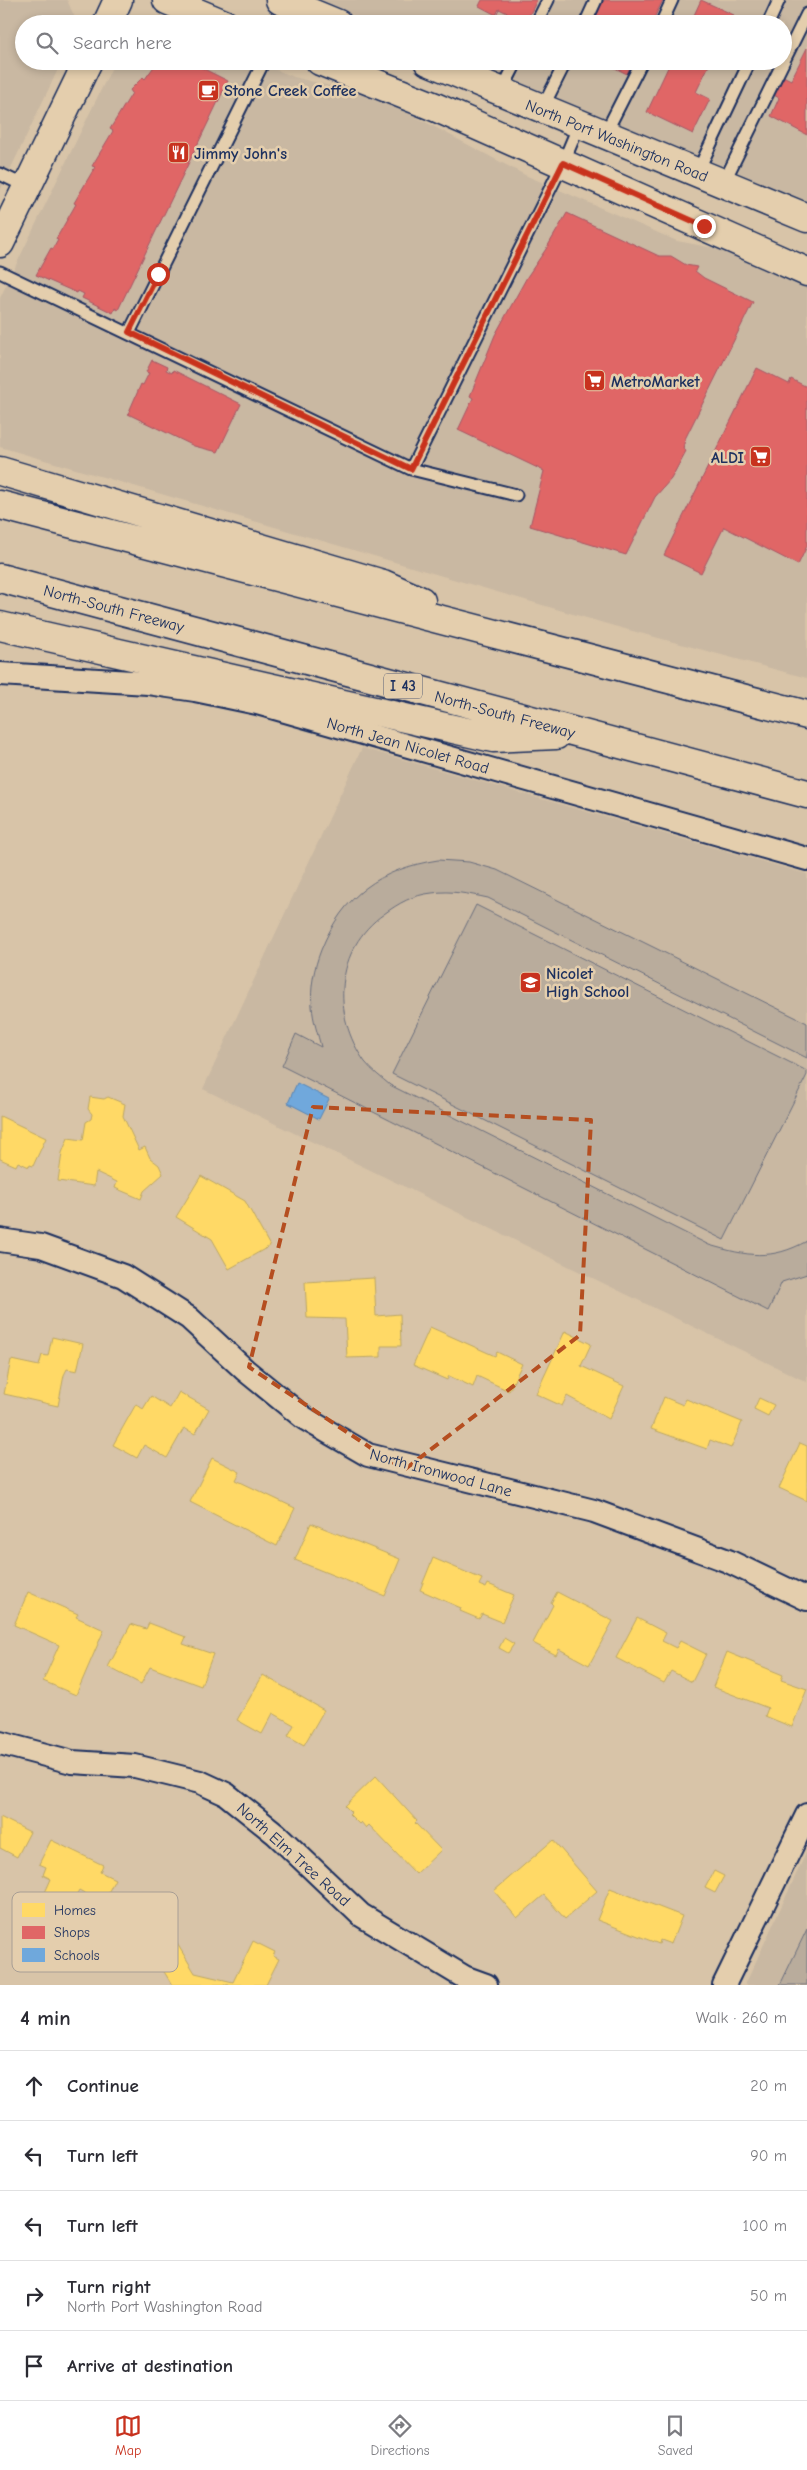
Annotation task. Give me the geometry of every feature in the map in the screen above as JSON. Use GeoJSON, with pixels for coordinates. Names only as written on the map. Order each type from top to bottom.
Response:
{"type":"FeatureCollection","features":[{"type":"Feature","properties":{"kind":"main road"},"geometry":{"type":"LineString","coordinates":[[111,15],[118,0]]}},
{"type":"Feature","properties":{"kind":"main road"},"geometry":{"type":"LineString","coordinates":[[167,0],[203,15]]}},
{"type":"Feature","properties":{"kind":"main road"},"geometry":{"type":"LineString","coordinates":[[280,0],[308,6],[323,15]]}},
{"type":"Feature","properties":{"kind":"main road"},"geometry":{"type":"LineString","coordinates":[[0,243],[84,70]]}},
{"type":"Feature","properties":{"kind":"main road"},"geometry":{"type":"LineString","coordinates":[[344,70],[563,163],[807,272]]}},
{"type":"Feature","properties":{"kind":"main road","name":"North Port Washington Road"},"geometry":{"type":"LineString","coordinates":[[449,70],[807,218]]}},
{"type":"Feature","properties":{"kind":"main road"},"geometry":{"type":"LineString","coordinates":[[0,471],[383,584],[493,633]]}},
{"type":"Feature","properties":{"kind":"main road"},"geometry":{"type":"LineString","coordinates":[[0,505],[807,715]]}},
{"type":"Feature","properties":{"kind":"main road","name":"North-South Freeway"},"geometry":{"type":"LineString","coordinates":[[0,578],[807,794]]}},
{"type":"Feature","properties":{"kind":"main road"},"geometry":{"type":"LineString","coordinates":[[0,626],[493,738],[580,734]]}},
{"type":"Feature","properties":{"kind":"street","name":"North Jean Nicolet Road"},"geometry":{"type":"LineString","coordinates":[[0,674],[148,683],[195,690],[257,703],[807,859]]}},
{"type":"Feature","properties":{"kind":"street","name":"North Ironwood Lane"},"geometry":{"type":"LineString","coordinates":[[0,1240],[41,1246],[123,1276],[189,1318],[245,1370],[304,1418],[368,1454],[594,1511],[728,1561],[807,1599]]}},
{"type":"Feature","properties":{"kind":"street","name":"North Elm Tree Road"},"geometry":{"type":"LineString","coordinates":[[0,1742],[72,1762],[135,1766],[200,1782],[226,1794],[276,1834],[361,1915],[464,1977],[486,1985]]}},
{"type":"Feature","properties":{"kind":"street"},"geometry":{"type":"LineString","coordinates":[[724,1985],[807,1815]]}},
{"type":"Feature","properties":{"kind":"lane"},"geometry":{"type":"LineString","coordinates":[[540,15],[548,0]]}},
{"type":"Feature","properties":{"kind":"lane"},"geometry":{"type":"LineString","coordinates":[[589,15],[596,0]]}},
{"type":"Feature","properties":{"kind":"lane"},"geometry":{"type":"LineString","coordinates":[[664,15],[672,0]]}},
{"type":"Feature","properties":{"kind":"lane"},"geometry":{"type":"LineString","coordinates":[[772,15],[779,0]]}},
{"type":"Feature","properties":{"kind":"lane"},"geometry":{"type":"LineString","coordinates":[[792,44],[807,14]]}},
{"type":"Feature","properties":{"kind":"lane"},"geometry":{"type":"LineString","coordinates":[[129,332],[260,70]]}},
{"type":"Feature","properties":{"kind":"lane"},"geometry":{"type":"LineString","coordinates":[[501,92],[512,70]]}},
{"type":"Feature","properties":{"kind":"lane"},"geometry":{"type":"LineString","coordinates":[[542,109],[562,70]]}},
{"type":"Feature","properties":{"kind":"lane"},"geometry":{"type":"LineString","coordinates":[[605,136],[638,70]]}},
{"type":"Feature","properties":{"kind":"lane"},"geometry":{"type":"LineString","coordinates":[[697,173],[746,70]]}},
{"type":"Feature","properties":{"kind":"lane"},"geometry":{"type":"LineString","coordinates":[[722,184],[779,70]]}},
{"type":"Feature","properties":{"kind":"lane"},"geometry":{"type":"LineString","coordinates":[[411,469],[563,163],[579,125]]}},
{"type":"Feature","properties":{"kind":"lane"},"geometry":{"type":"LineString","coordinates":[[0,174],[27,187]]}},
{"type":"Feature","properties":{"kind":"lane"},"geometry":{"type":"LineString","coordinates":[[0,272],[129,332],[411,469],[516,495]]}},
{"type":"Feature","properties":{"kind":"highlighted area"},"geometry":{"type":"Polygon","coordinates":[[[313,1107],[591,1120],[580,1335],[404,1470],[249,1367],[313,1107]]]}},
{"type":"Feature","properties":{"kind":"shaded area"},"geometry":{"type":"Polygon","coordinates":[[[0,0],[67,0],[74,15],[15,15],[15,70],[58,70],[0,191],[0,0]]]}},
{"type":"Feature","properties":{"kind":"shaded area"},"geometry":{"type":"Polygon","coordinates":[[[317,0],[807,0],[807,203],[486,70],[792,70],[792,15],[353,15],[317,0]]]}},
{"type":"Feature","properties":{"kind":"shaded area"},"geometry":{"type":"Polygon","coordinates":[[[111,70],[277,70],[294,77],[386,101],[525,175],[677,241],[720,249],[807,286],[807,678],[614,626],[0,447],[0,298],[111,70]]]}},
{"type":"Feature","properties":{"kind":"shaded area","name":"Nicolet High School"},"geometry":{"type":"Polygon","coordinates":[[[362,748],[807,874],[807,1382],[203,1089],[362,748]]]}},
{"type":"Feature","properties":{"kind":"shaded area"},"geometry":{"type":"Polygon","coordinates":[[[438,860],[469,862],[497,870],[807,1023],[807,1058],[488,898],[453,892],[425,894],[412,898],[384,914],[368,928],[356,945],[347,963],[343,983],[343,1003],[347,1024],[354,1044],[365,1062],[390,1085],[709,1245],[735,1252],[759,1255],[782,1252],[807,1241],[807,1274],[782,1282],[768,1311],[282,1066],[296,1034],[321,1047],[314,1022],[313,978],[321,950],[340,914],[352,900],[381,878],[417,864],[438,860]]]}},
{"type":"Feature","properties":{"kind":"shaded area"},"geometry":{"type":"Polygon","coordinates":[[[476,905],[807,1071],[807,1075],[724,1240],[392,1074],[476,905]]]}},
{"type":"Feature","properties":{"kind":"shaded area"},"geometry":{"type":"Polygon","coordinates":[[[807,1851],[807,1985],[745,1985],[807,1851]]]}},
{"type":"Feature","properties":{"kind":"shaded area"},"geometry":{"type":"Polygon","coordinates":[[[807,1929],[807,1985],[780,1985],[807,1929]]]}},
{"type":"Feature","properties":{"kind":"building: Homes"},"geometry":{"type":"Polygon","coordinates":[[[90,1097],[104,1099],[108,1097],[125,1104],[123,1116],[139,1150],[145,1147],[150,1158],[159,1165],[163,1174],[144,1191],[141,1199],[115,1188],[117,1182],[96,1172],[94,1186],[58,1181],[62,1153],[68,1138],[83,1140],[86,1122],[91,1119],[92,1114],[88,1109],[90,1097]]]}},
{"type":"Feature","properties":{"kind":"building: Homes"},"geometry":{"type":"Polygon","coordinates":[[[0,1116],[46,1138],[33,1166],[30,1165],[29,1167],[18,1162],[16,1166],[0,1159],[0,1116]]]}},
{"type":"Feature","properties":{"kind":"building: Homes"},"geometry":{"type":"Polygon","coordinates":[[[201,1176],[245,1201],[270,1246],[229,1269],[212,1239],[176,1217],[201,1176]]]}},
{"type":"Feature","properties":{"kind":"building: Homes"},"geometry":{"type":"Polygon","coordinates":[[[374,1278],[376,1316],[400,1314],[401,1346],[381,1346],[381,1357],[347,1358],[345,1319],[307,1318],[305,1282],[374,1278]]]}},
{"type":"Feature","properties":{"kind":"building: Homes"},"geometry":{"type":"Polygon","coordinates":[[[430,1327],[495,1356],[497,1352],[522,1364],[509,1391],[477,1376],[473,1387],[449,1376],[447,1380],[413,1365],[430,1327]]]}},
{"type":"Feature","properties":{"kind":"building: Homes"},"geometry":{"type":"Polygon","coordinates":[[[565,1331],[591,1344],[581,1366],[624,1386],[609,1419],[567,1396],[562,1406],[536,1394],[565,1331]]]}},
{"type":"Feature","properties":{"kind":"building: Homes"},"geometry":{"type":"Polygon","coordinates":[[[52,1337],[83,1344],[77,1371],[67,1369],[64,1375],[58,1406],[4,1394],[11,1360],[39,1366],[42,1355],[48,1356],[52,1337]]]}},
{"type":"Feature","properties":{"kind":"building: Homes"},"geometry":{"type":"Polygon","coordinates":[[[179,1392],[209,1409],[195,1434],[184,1428],[167,1458],[144,1445],[137,1458],[113,1445],[136,1404],[143,1409],[151,1396],[170,1408],[179,1392]]]}},
{"type":"Feature","properties":{"kind":"building: Homes"},"geometry":{"type":"Polygon","coordinates":[[[664,1397],[683,1405],[686,1399],[742,1422],[731,1448],[710,1440],[707,1449],[651,1429],[664,1397]]]}},
{"type":"Feature","properties":{"kind":"building: Homes"},"geometry":{"type":"Polygon","coordinates":[[[759,1398],[774,1405],[768,1416],[754,1409],[759,1398]]]}},
{"type":"Feature","properties":{"kind":"building: Homes"},"geometry":{"type":"Polygon","coordinates":[[[800,1443],[807,1446],[807,1501],[779,1488],[800,1443]]]}},
{"type":"Feature","properties":{"kind":"building: Homes"},"geometry":{"type":"Polygon","coordinates":[[[212,1458],[240,1472],[236,1480],[295,1508],[277,1546],[190,1502],[212,1458]]]}},
{"type":"Feature","properties":{"kind":"building: Homes"},"geometry":{"type":"Polygon","coordinates":[[[311,1523],[400,1559],[385,1596],[295,1560],[311,1523]]]}},
{"type":"Feature","properties":{"kind":"building: Homes"},"geometry":{"type":"Polygon","coordinates":[[[433,1558],[482,1579],[479,1585],[486,1588],[488,1584],[514,1595],[502,1622],[482,1614],[479,1619],[460,1611],[461,1608],[420,1590],[433,1558]]]}},
{"type":"Feature","properties":{"kind":"building: Homes"},"geometry":{"type":"Polygon","coordinates":[[[28,1592],[78,1614],[76,1617],[104,1630],[76,1695],[43,1681],[59,1645],[14,1625],[28,1592]]]}},
{"type":"Feature","properties":{"kind":"building: Homes"},"geometry":{"type":"Polygon","coordinates":[[[557,1592],[613,1621],[589,1665],[559,1649],[556,1655],[533,1643],[553,1605],[551,1603],[557,1592]]]}},
{"type":"Feature","properties":{"kind":"building: Homes"},"geometry":{"type":"Polygon","coordinates":[[[637,1618],[666,1633],[662,1641],[676,1648],[680,1641],[706,1654],[692,1682],[671,1671],[664,1683],[616,1658],[637,1618]]]}},
{"type":"Feature","properties":{"kind":"building: Homes"},"geometry":{"type":"Polygon","coordinates":[[[149,1623],[186,1637],[183,1644],[213,1654],[201,1686],[150,1667],[141,1684],[108,1667],[131,1624],[146,1629],[149,1623]]]}},
{"type":"Feature","properties":{"kind":"building: Homes"},"geometry":{"type":"Polygon","coordinates":[[[504,1638],[514,1644],[508,1653],[499,1648],[504,1638]]]}},
{"type":"Feature","properties":{"kind":"building: Homes"},"geometry":{"type":"Polygon","coordinates":[[[727,1652],[783,1675],[781,1680],[807,1689],[792,1727],[765,1716],[768,1708],[713,1687],[727,1652]]]}},
{"type":"Feature","properties":{"kind":"building: Homes"},"geometry":{"type":"Polygon","coordinates":[[[263,1675],[324,1710],[304,1745],[288,1736],[294,1725],[273,1713],[262,1734],[237,1720],[263,1675]]]}},
{"type":"Feature","properties":{"kind":"building: Homes"},"geometry":{"type":"Polygon","coordinates":[[[376,1776],[417,1821],[415,1823],[441,1850],[416,1874],[369,1825],[366,1828],[361,1822],[359,1824],[349,1814],[351,1812],[345,1806],[376,1776]]]}},
{"type":"Feature","properties":{"kind":"building: Homes"},"geometry":{"type":"Polygon","coordinates":[[[0,1817],[30,1832],[17,1857],[0,1848],[0,1817]]]}},
{"type":"Feature","properties":{"kind":"building: Homes"},"geometry":{"type":"Polygon","coordinates":[[[51,1840],[103,1865],[100,1872],[115,1879],[108,1892],[83,1892],[79,1890],[78,1892],[45,1892],[51,1879],[43,1875],[46,1867],[39,1864],[51,1840]]]}},
{"type":"Feature","properties":{"kind":"building: Homes"},"geometry":{"type":"Polygon","coordinates":[[[553,1840],[597,1891],[565,1919],[544,1895],[517,1918],[494,1891],[553,1840]]]}},
{"type":"Feature","properties":{"kind":"building: Homes"},"geometry":{"type":"Polygon","coordinates":[[[714,1871],[724,1876],[715,1893],[705,1888],[714,1871]]]}},
{"type":"Feature","properties":{"kind":"building: Homes"},"geometry":{"type":"Polygon","coordinates":[[[610,1888],[682,1916],[671,1944],[660,1940],[659,1944],[597,1920],[610,1888]]]}},
{"type":"Feature","properties":{"kind":"building: Homes"},"geometry":{"type":"Polygon","coordinates":[[[253,1941],[275,1952],[273,1956],[279,1959],[266,1985],[172,1985],[164,1972],[178,1972],[178,1945],[195,1973],[233,1982],[253,1941]]]}},
{"type":"Feature","properties":{"kind":"building: Shops"},"geometry":{"type":"Polygon","coordinates":[[[482,0],[537,0],[530,15],[511,15],[499,9],[496,15],[479,6],[482,0]]]}},
{"type":"Feature","properties":{"kind":"building: Shops"},"geometry":{"type":"Polygon","coordinates":[[[604,0],[663,0],[656,15],[596,15],[604,0]]]}},
{"type":"Feature","properties":{"kind":"building: Shops"},"geometry":{"type":"Polygon","coordinates":[[[701,0],[734,15],[694,15],[701,0]]]}},
{"type":"Feature","properties":{"kind":"building: Shops"},"geometry":{"type":"Polygon","coordinates":[[[807,48],[807,135],[771,116],[779,98],[774,95],[783,76],[791,80],[807,48]]]}},
{"type":"Feature","properties":{"kind":"building: Shops"},"geometry":{"type":"Polygon","coordinates":[[[152,70],[206,70],[228,81],[118,310],[115,308],[113,313],[82,298],[84,294],[78,291],[77,293],[36,275],[51,248],[53,249],[58,240],[56,239],[76,204],[74,203],[95,167],[92,166],[113,131],[110,129],[132,93],[130,90],[143,77],[145,79],[152,70]]]}},
{"type":"Feature","properties":{"kind":"building: Shops"},"geometry":{"type":"Polygon","coordinates":[[[619,70],[629,70],[627,74],[619,70]]]}},
{"type":"Feature","properties":{"kind":"building: Shops"},"geometry":{"type":"Polygon","coordinates":[[[667,70],[707,70],[696,92],[710,99],[693,134],[647,112],[667,70]]]}},
{"type":"Feature","properties":{"kind":"building: Shops","name":"MetroMarket"},"geometry":{"type":"Polygon","coordinates":[[[567,213],[659,256],[671,256],[686,265],[697,267],[695,271],[704,278],[753,302],[685,439],[683,449],[686,451],[671,479],[655,497],[626,555],[530,526],[544,471],[458,430],[473,398],[470,396],[495,335],[527,277],[567,213]]]}},
{"type":"Feature","properties":{"kind":"building: Shops"},"geometry":{"type":"Polygon","coordinates":[[[152,360],[167,367],[166,370],[172,373],[173,370],[241,404],[218,452],[194,446],[128,414],[141,384],[143,385],[149,373],[146,372],[152,360]]]}},
{"type":"Feature","properties":{"kind":"building: Shops","name":"ALDI"},"geometry":{"type":"Polygon","coordinates":[[[757,368],[789,384],[791,379],[807,387],[807,546],[798,565],[724,527],[701,573],[664,555],[757,368]]]}},
{"type":"Feature","properties":{"kind":"building: Schools"},"geometry":{"type":"Polygon","coordinates":[[[297,1083],[329,1099],[319,1119],[288,1103],[297,1083]]]}},
{"type":"Feature","properties":{"kind":"place","name":"Stone Creek Coffee"},"geometry":{"type":"Point","coordinates":[208,90]}},
{"type":"Feature","properties":{"kind":"place","name":"Jimmy John's"},"geometry":{"type":"Point","coordinates":[178,153]}},
{"type":"Feature","properties":{"kind":"place","name":"MetroMarket"},"geometry":{"type":"Point","coordinates":[595,381]}},
{"type":"Feature","properties":{"kind":"place","name":"ALDI"},"geometry":{"type":"Point","coordinates":[760,457]}},
{"type":"Feature","properties":{"kind":"place","name":"Nicolet High School"},"geometry":{"type":"Point","coordinates":[530,982]}},
{"type":"Feature","properties":{"kind":"route"},"geometry":{"type":"LineString","coordinates":[[158,274],[129,332],[411,469],[563,163],[704,226]]}}]}
